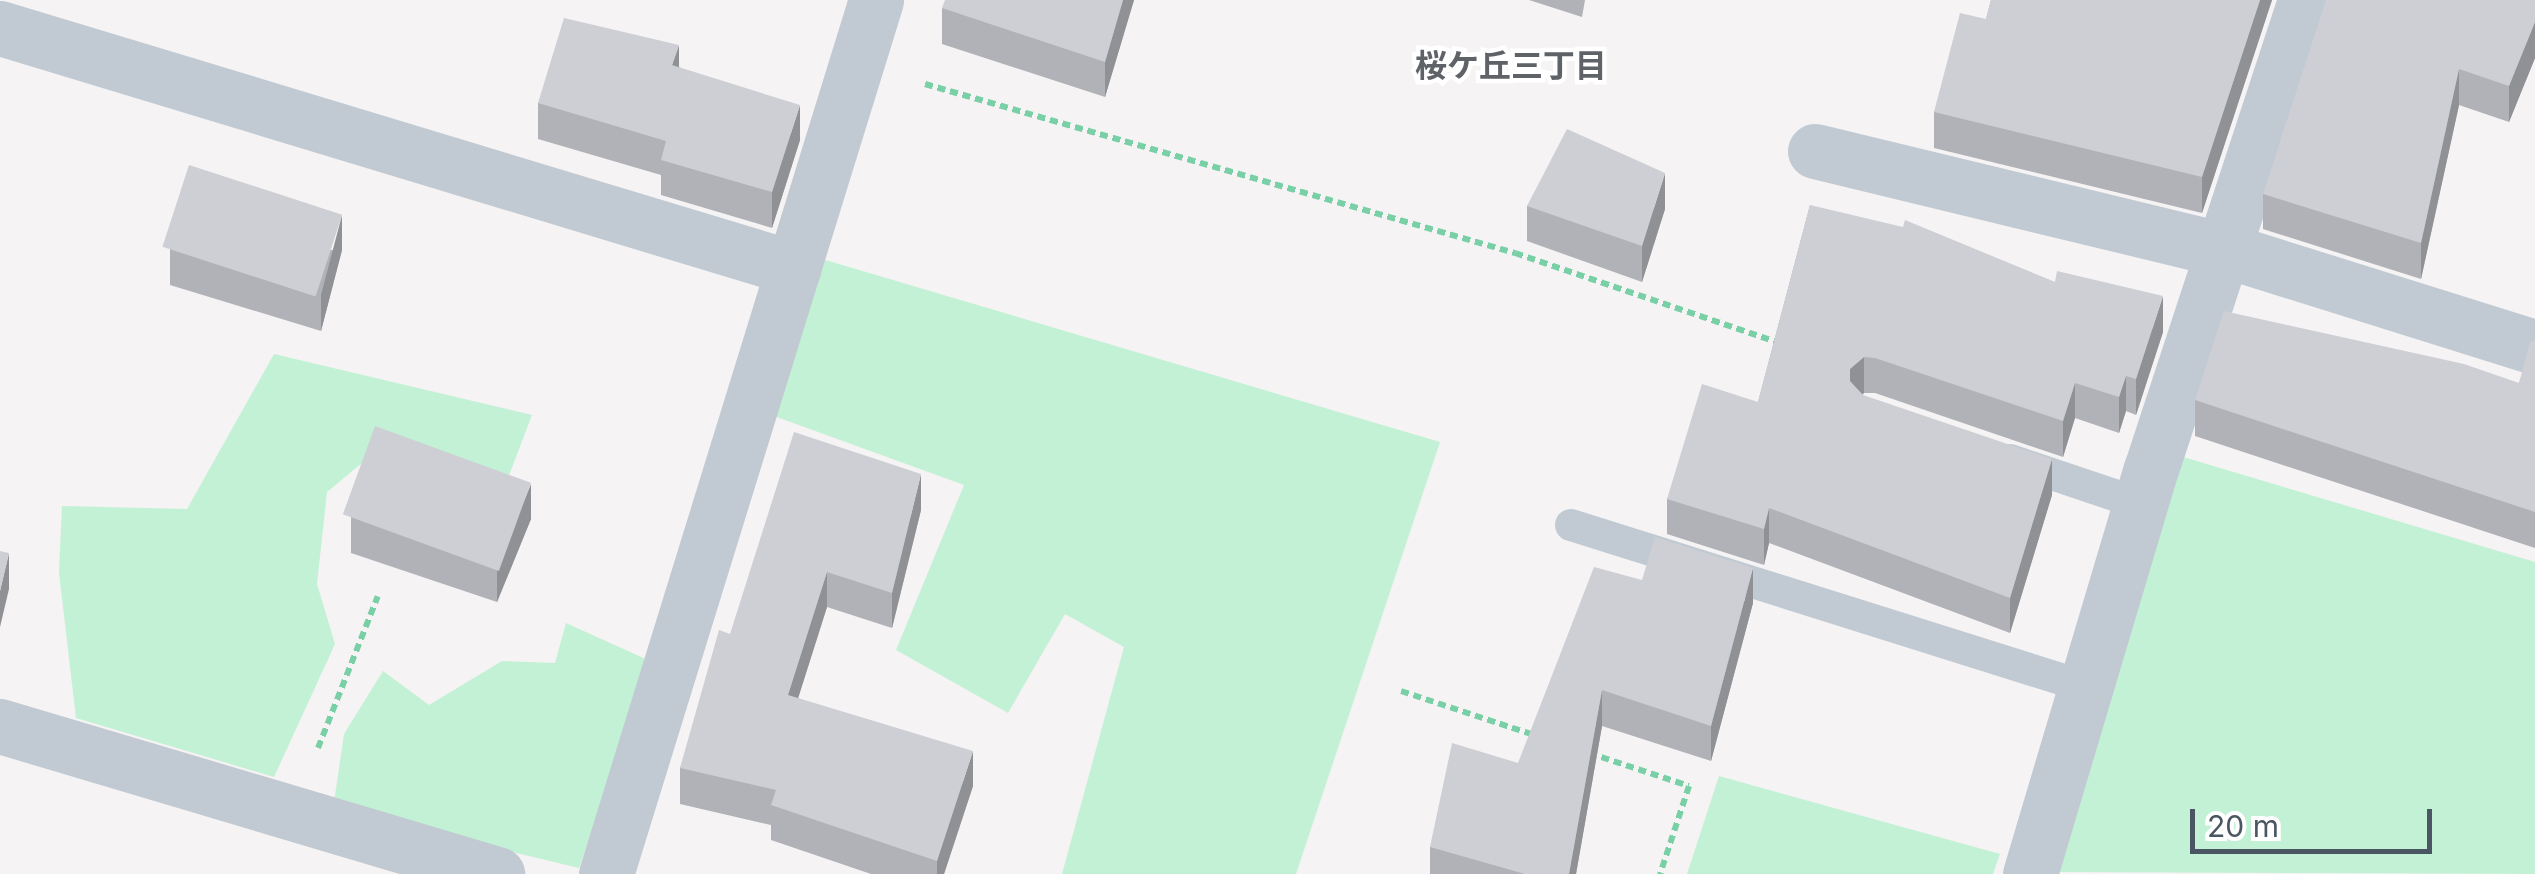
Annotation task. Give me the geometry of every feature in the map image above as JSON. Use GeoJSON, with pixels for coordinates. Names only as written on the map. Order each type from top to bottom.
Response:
{"type":"FeatureCollection","features":[{"type":"Feature","properties":{"kind":"street"},"geometry":{"type":"LineString","coordinates":[[606,874],[876,0]]}},
{"type":"Feature","properties":{"kind":"street"},"geometry":{"type":"LineString","coordinates":[[2030,874],[2141,504],[2228,251],[2305,0]]}},
{"type":"Feature","properties":{"kind":"street"},"geometry":{"type":"LineString","coordinates":[[0,28],[794,268]]}},
{"type":"Feature","properties":{"kind":"street"},"geometry":{"type":"LineString","coordinates":[[1815,151],[2228,251],[2535,347]]}},
{"type":"Feature","properties":{"kind":"street"},"geometry":{"type":"LineString","coordinates":[[0,726],[496,874]]}},
{"type":"Feature","properties":{"kind":"lane"},"geometry":{"type":"LineString","coordinates":[[1978,449],[2141,504]]}},
{"type":"Feature","properties":{"kind":"lane"},"geometry":{"type":"LineString","coordinates":[[1571,525],[2086,687]]}},
{"type":"Feature","properties":{"kind":"path"},"geometry":{"type":"LineString","coordinates":[[856,64],[1515,253],[1796,348]]}},
{"type":"Feature","properties":{"kind":"path"},"geometry":{"type":"LineString","coordinates":[[292,815],[378,596]]}},
{"type":"Feature","properties":{"kind":"path"},"geometry":{"type":"LineString","coordinates":[[1401,691],[1545,738]]}},
{"type":"Feature","properties":{"kind":"path"},"geometry":{"type":"LineString","coordinates":[[1581,750],[1689,786],[1660,874]]}},
{"type":"Feature","properties":{"kind":"green space"},"geometry":{"type":"Polygon","coordinates":[[[822,259],[1440,442],[1296,874],[1062,874],[1124,647],[1065,614],[1008,713],[896,650],[964,485],[774,416],[822,259]]]}},
{"type":"Feature","properties":{"kind":"green space"},"geometry":{"type":"Polygon","coordinates":[[[274,354],[532,415],[508,478],[386,443],[327,492],[317,584],[335,644],[274,777],[76,718],[59,573],[62,506],[187,509],[274,354]]]}},
{"type":"Feature","properties":{"kind":"green space"},"geometry":{"type":"Polygon","coordinates":[[[2180,456],[2535,562],[2535,874],[2056,872],[2180,456]]]}},
{"type":"Feature","properties":{"kind":"green space"},"geometry":{"type":"Polygon","coordinates":[[[566,623],[650,661],[579,868],[333,809],[344,734],[383,671],[429,705],[502,661],[555,663],[566,623]]]}},
{"type":"Feature","properties":{"kind":"green space"},"geometry":{"type":"Polygon","coordinates":[[[1719,776],[2000,854],[1993,874],[1687,874],[1719,776]]]}},
{"type":"Feature","properties":{"kind":"building"},"geometry":{"type":"Polygon","coordinates":[[[945,0],[1123,0],[1105,62],[942,8],[945,0]]]}},
{"type":"Feature","properties":{"kind":"building"},"geometry":{"type":"Polygon","coordinates":[[[1991,0],[2260,0],[2202,177],[1934,112],[1960,13],[1986,19],[1991,0]]]}},
{"type":"Feature","properties":{"kind":"building"},"geometry":{"type":"Polygon","coordinates":[[[2326,0],[2535,0],[2535,22],[2509,86],[2459,69],[2421,243],[2263,194],[2326,0]]]}},
{"type":"Feature","properties":{"kind":"building"},"geometry":{"type":"Polygon","coordinates":[[[564,18],[679,45],[672,65],[800,105],[772,192],[661,160],[666,141],[538,103],[564,18]]]}},
{"type":"Feature","properties":{"kind":"building"},"geometry":{"type":"Polygon","coordinates":[[[1567,129],[1665,173],[1642,246],[1527,206],[1567,129]]]}},
{"type":"Feature","properties":{"kind":"building"},"geometry":{"type":"Polygon","coordinates":[[[189,165],[342,215],[316,297],[162,247],[189,165]]]}},
{"type":"Feature","properties":{"kind":"building"},"geometry":{"type":"Polygon","coordinates":[[[1810,205],[1903,227],[1905,220],[2055,282],[2057,271],[2163,296],[2136,379],[2126,376],[2119,397],[2075,383],[2063,421],[1875,358],[1864,357],[1850,369],[1850,381],[1863,395],[2052,459],[2010,598],[1769,508],[1764,529],[1667,499],[1702,384],[1758,402],[1810,205]]]}},
{"type":"Feature","properties":{"kind":"building"},"geometry":{"type":"Polygon","coordinates":[[[2224,311],[2464,364],[2519,383],[2530,342],[2535,340],[2535,512],[2195,400],[2224,311]]]}},
{"type":"Feature","properties":{"kind":"building"},"geometry":{"type":"Polygon","coordinates":[[[375,426],[531,483],[499,571],[343,514],[375,426]]]}},
{"type":"Feature","properties":{"kind":"building"},"geometry":{"type":"Polygon","coordinates":[[[794,432],[921,474],[892,593],[827,572],[788,695],[973,751],[937,861],[771,805],[776,790],[680,768],[719,630],[730,634],[794,432]]]}},
{"type":"Feature","properties":{"kind":"building"},"geometry":{"type":"Polygon","coordinates":[[[1655,537],[1753,568],[1711,726],[1602,690],[1569,874],[1525,874],[1430,847],[1452,743],[1518,763],[1594,567],[1642,580],[1655,537]]]}},
{"type":"Feature","properties":{"kind":"building"},"geometry":{"type":"Polygon","coordinates":[[[0,551],[9,553],[0,591],[0,551]]]}},
{"type":"Feature","properties":{"kind":"district","name":"桜ケ丘三丁目"},"geometry":{"type":"Point","coordinates":[1511,66]}}]}
